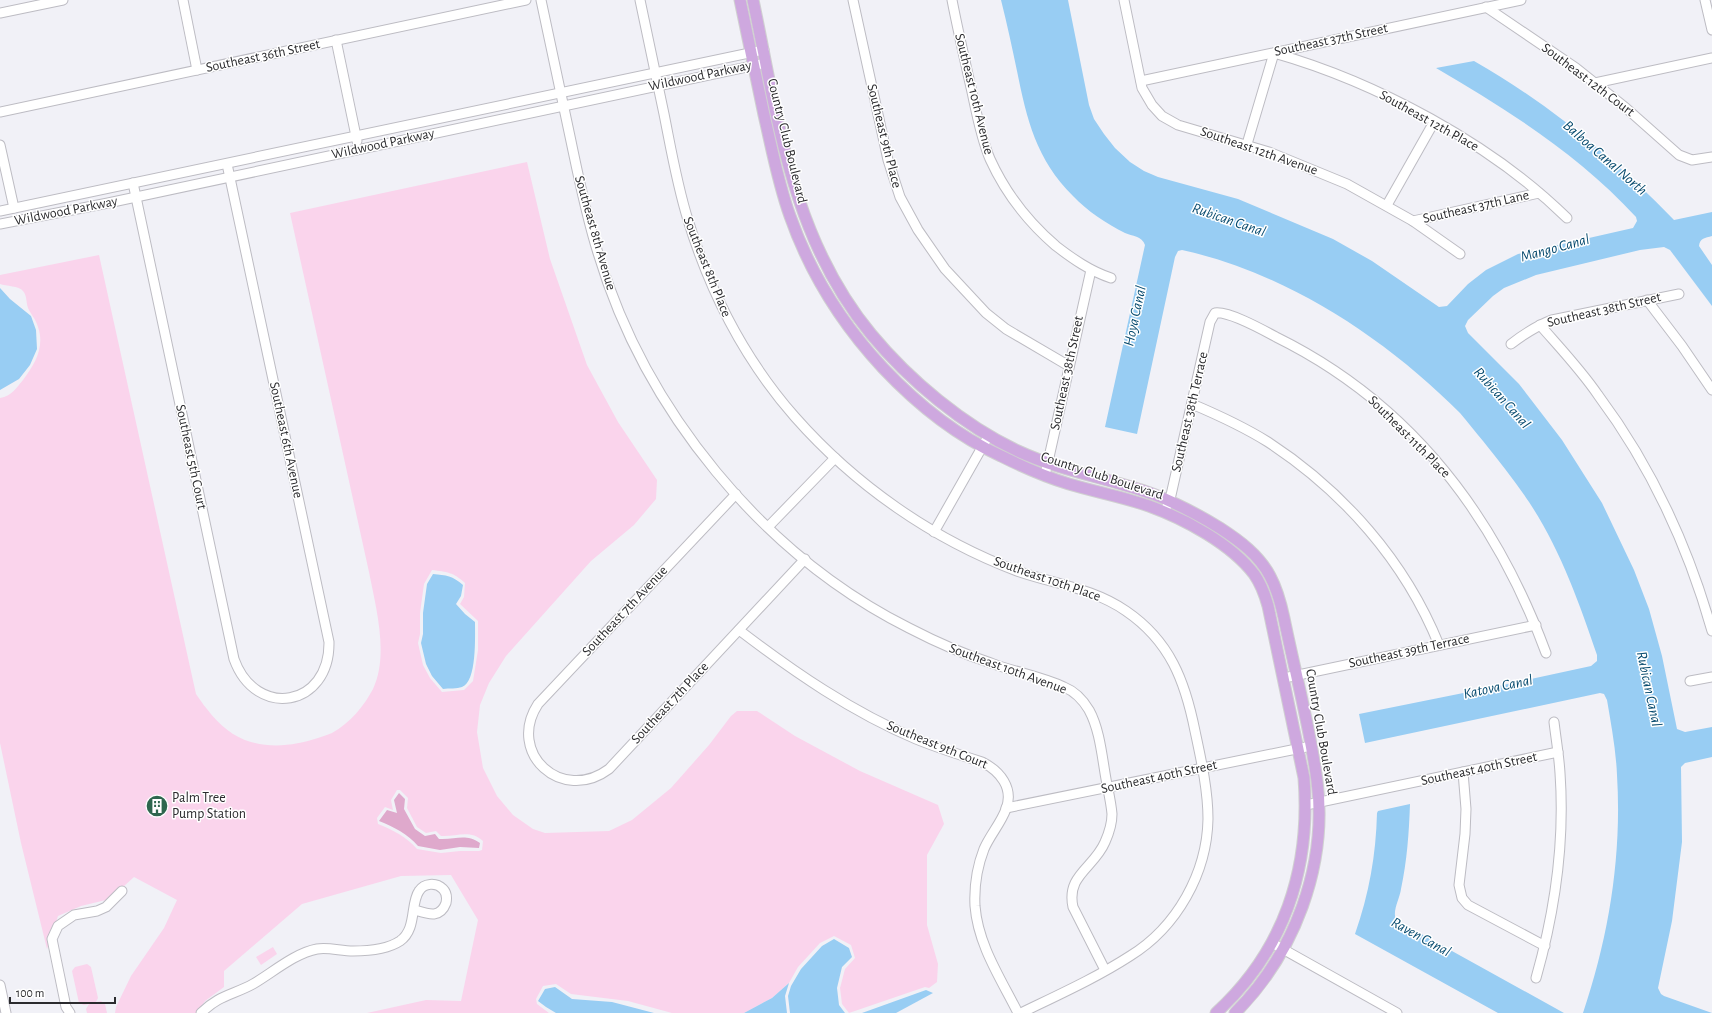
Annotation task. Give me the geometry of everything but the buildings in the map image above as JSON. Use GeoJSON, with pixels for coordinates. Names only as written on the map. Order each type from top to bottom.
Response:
{"type":"FeatureCollection","features":[{"type":"Feature","properties":{"kind":"main road","name":"Country Club Boulevard"},"geometry":{"type":"LineString","coordinates":[[740,0],[781,189],[802,247],[832,303],[870,353],[904,388],[947,424],[983,447],[999,456],[1069,484],[1165,512],[1212,538],[1238,556],[1254,574],[1262,588],[1268,606],[1284,678],[1304,778],[1306,805],[1305,836],[1298,875],[1287,911],[1272,943],[1247,980],[1216,1013]]}},
{"type":"Feature","properties":{"kind":"main road","name":"Country Club Boulevard"},"geometry":{"type":"LineString","coordinates":[[753,0],[783,141],[799,204],[816,246],[841,292],[870,333],[907,374],[928,392],[989,435],[1017,451],[1047,464],[1138,489],[1169,501],[1205,519],[1250,550],[1267,571],[1275,586],[1280,602],[1296,676],[1317,782],[1319,802],[1317,841],[1312,874],[1300,913],[1283,949],[1258,987],[1235,1013]]}},
{"type":"Feature","properties":{"kind":"street"},"geometry":{"type":"LineString","coordinates":[[0,13],[64,0]]}},
{"type":"Feature","properties":{"kind":"street"},"geometry":{"type":"LineString","coordinates":[[183,0],[197,70]]}},
{"type":"Feature","properties":{"kind":"street","name":"Southeast 36th Street"},"geometry":{"type":"LineString","coordinates":[[0,112],[526,0]]}},
{"type":"Feature","properties":{"kind":"street"},"geometry":{"type":"LineString","coordinates":[[541,0],[561,93]]}},
{"type":"Feature","properties":{"kind":"street"},"geometry":{"type":"LineString","coordinates":[[640,0],[655,73]]}},
{"type":"Feature","properties":{"kind":"street","name":"Southeast 9th Place"},"geometry":{"type":"LineString","coordinates":[[853,0],[888,160],[900,197],[918,230],[945,269],[986,313],[1006,329],[1068,366]]}},
{"type":"Feature","properties":{"kind":"street","name":"Southeast 10th Avenue"},"geometry":{"type":"LineString","coordinates":[[952,0],[982,136],[995,170],[1014,199],[1037,228],[1066,254],[1091,270],[1111,278]]}},
{"type":"Feature","properties":{"kind":"street","name":"Southeast 12th Avenue"},"geometry":{"type":"LineString","coordinates":[[1124,0],[1141,81],[1152,105],[1159,114],[1178,125],[1247,144],[1322,172],[1413,220],[1460,254]]}},
{"type":"Feature","properties":{"kind":"street","name":"Southeast 37th Street"},"geometry":{"type":"LineString","coordinates":[[1141,81],[1521,0]]}},
{"type":"Feature","properties":{"kind":"street"},"geometry":{"type":"LineString","coordinates":[[1705,0],[1712,30]]}},
{"type":"Feature","properties":{"kind":"street","name":"Southeast 12th Court"},"geometry":{"type":"LineString","coordinates":[[1486,8],[1576,68],[1647,126],[1677,154],[1686,159],[1699,160],[1712,157]]}},
{"type":"Feature","properties":{"kind":"street"},"geometry":{"type":"LineString","coordinates":[[336,40],[359,149]]}},
{"type":"Feature","properties":{"kind":"street","name":"Wildwood Parkway"},"geometry":{"type":"LineString","coordinates":[[0,211],[764,50]]}},
{"type":"Feature","properties":{"kind":"street"},"geometry":{"type":"LineString","coordinates":[[1247,144],[1274,52]]}},
{"type":"Feature","properties":{"kind":"street","name":"Southeast 12th Place"},"geometry":{"type":"LineString","coordinates":[[1274,52],[1306,62],[1360,84],[1434,122],[1477,148],[1539,192],[1568,218]]}},
{"type":"Feature","properties":{"kind":"street"},"geometry":{"type":"LineString","coordinates":[[1595,83],[1712,58]]}},
{"type":"Feature","properties":{"kind":"street","name":"Wildwood Parkway"},"geometry":{"type":"LineString","coordinates":[[0,224],[136,197],[766,63]]}},
{"type":"Feature","properties":{"kind":"street","name":"Southeast 8th Place"},"geometry":{"type":"LineString","coordinates":[[655,73],[688,220],[699,252],[720,303],[744,347],[779,397],[796,418],[835,458],[881,496],[934,532]]}},
{"type":"Feature","properties":{"kind":"street","name":"Southeast 8th Avenue"},"geometry":{"type":"LineString","coordinates":[[561,93],[593,236],[608,284],[622,320],[638,354],[670,408],[706,459],[736,494],[768,527],[805,559]]}},
{"type":"Feature","properties":{"kind":"street"},"geometry":{"type":"LineString","coordinates":[[1387,205],[1434,122]]}},
{"type":"Feature","properties":{"kind":"street"},"geometry":{"type":"LineString","coordinates":[[0,145],[14,208]]}},
{"type":"Feature","properties":{"kind":"street","name":"Southeast 6th Avenue"},"geometry":{"type":"LineString","coordinates":[[227,164],[329,642],[327,664],[317,682],[309,690],[288,698]]}},
{"type":"Feature","properties":{"kind":"street","name":"Southeast 5th Court"},"geometry":{"type":"LineString","coordinates":[[133,183],[234,658],[245,680],[258,692],[267,696],[288,698]]}},
{"type":"Feature","properties":{"kind":"street","name":"Southeast 37th Lane"},"geometry":{"type":"LineString","coordinates":[[1413,220],[1539,192]]}},
{"type":"Feature","properties":{"kind":"street","name":"Southeast 38th Street"},"geometry":{"type":"LineString","coordinates":[[1045,475],[1068,366],[1091,270]]}},
{"type":"Feature","properties":{"kind":"street","name":"Southeast 38th Street"},"geometry":{"type":"LineString","coordinates":[[1511,344],[1540,324],[1560,318],[1679,294]]}},
{"type":"Feature","properties":{"kind":"street"},"geometry":{"type":"LineString","coordinates":[[1648,300],[1712,390]]}},
{"type":"Feature","properties":{"kind":"street","name":"Southeast 38th Terrace"},"geometry":{"type":"LineString","coordinates":[[1165,512],[1169,501],[1192,404],[1210,322],[1215,313]]}},
{"type":"Feature","properties":{"kind":"street","name":"Southeast 11th Place"},"geometry":{"type":"LineString","coordinates":[[1215,313],[1222,313],[1248,323],[1306,353],[1351,382],[1378,403],[1397,421],[1446,472],[1481,520],[1506,561],[1536,625],[1546,653]]}},
{"type":"Feature","properties":{"kind":"street"},"geometry":{"type":"LineString","coordinates":[[1540,324],[1598,394],[1631,442],[1652,479],[1685,548],[1702,595],[1712,631]]}},
{"type":"Feature","properties":{"kind":"street"},"geometry":{"type":"LineString","coordinates":[[1192,404],[1222,417],[1267,442],[1323,483],[1350,508],[1398,568],[1426,616],[1439,645]]}},
{"type":"Feature","properties":{"kind":"street"},"geometry":{"type":"LineString","coordinates":[[934,532],[989,435]]}},
{"type":"Feature","properties":{"kind":"street"},"geometry":{"type":"LineString","coordinates":[[768,527],[835,458]]}},
{"type":"Feature","properties":{"kind":"street","name":"Southeast 7th Avenue"},"geometry":{"type":"LineString","coordinates":[[528,736],[530,719],[538,704],[736,494]]}},
{"type":"Feature","properties":{"kind":"street","name":"Southeast 10th Place"},"geometry":{"type":"LineString","coordinates":[[934,532],[998,563],[1027,574],[1100,596],[1125,610],[1144,625],[1164,648],[1178,672],[1190,707],[1202,769],[1207,805],[1207,833],[1194,882],[1172,918],[1153,939],[1131,956],[1021,1013]]}},
{"type":"Feature","properties":{"kind":"street","name":"Southeast 10th Avenue"},"geometry":{"type":"LineString","coordinates":[[805,559],[872,607],[937,642],[990,663],[1064,687],[1073,692],[1084,704],[1092,717],[1108,788],[1112,814],[1107,839],[1101,851],[1078,876],[1072,886],[1071,896],[1073,907],[1105,970]]}},
{"type":"Feature","properties":{"kind":"street","name":"Southeast 7th Place"},"geometry":{"type":"LineString","coordinates":[[528,736],[531,749],[538,762],[552,775],[565,780],[580,781],[591,779],[600,775],[608,769],[805,559]]}},
{"type":"Feature","properties":{"kind":"street","name":"Southeast 39th Terrace"},"geometry":{"type":"LineString","coordinates":[[1284,678],[1536,625]]}},
{"type":"Feature","properties":{"kind":"street","name":"Southeast 9th Court"},"geometry":{"type":"LineString","coordinates":[[739,630],[807,680],[872,718],[917,739],[990,766],[1002,777],[1008,793],[1006,808],[989,838],[981,857],[976,876],[975,906],[984,945],[1018,1013]]}},
{"type":"Feature","properties":{"kind":"street"},"geometry":{"type":"LineString","coordinates":[[1690,681],[1712,676]]}},
{"type":"Feature","properties":{"kind":"street"},"geometry":{"type":"LineString","coordinates":[[1536,978],[1545,946],[1555,895],[1561,842],[1561,786],[1554,722]]}},
{"type":"Feature","properties":{"kind":"street","name":"Southeast 40th Street"},"geometry":{"type":"LineString","coordinates":[[1006,808],[1311,746]]}},
{"type":"Feature","properties":{"kind":"street","name":"Southeast 40th Street"},"geometry":{"type":"LineString","coordinates":[[1306,805],[1558,752]]}},
{"type":"Feature","properties":{"kind":"street"},"geometry":{"type":"LineString","coordinates":[[1463,772],[1466,809],[1465,834],[1459,885],[1462,898],[1468,905],[1545,946]]}},
{"type":"Feature","properties":{"kind":"street"},"geometry":{"type":"LineString","coordinates":[[70,1013],[66,1007],[52,939],[58,926],[74,915],[97,911],[106,906],[122,891]]}},
{"type":"Feature","properties":{"kind":"street"},"geometry":{"type":"LineString","coordinates":[[200,1013],[215,1000],[250,986],[304,954],[322,949],[354,951],[388,947],[401,940],[410,925],[414,910]]}},
{"type":"Feature","properties":{"kind":"street"},"geometry":{"type":"LineString","coordinates":[[1272,943],[1397,1013]]}},
{"type":"Feature","properties":{"kind":"street"},"geometry":{"type":"LineString","coordinates":[[0,985],[6,1013]]}},
{"type":"Feature","properties":{"kind":"street"},"geometry":{"type":"LineString","coordinates":[[1226,1004],[1235,1013]]}},
{"type":"Feature","properties":{"kind":"shaded area"},"geometry":{"type":"Polygon","coordinates":[[[527,162],[550,259],[587,365],[618,422],[657,480],[656,499],[634,525],[591,561],[506,656],[489,683],[480,705],[477,732],[483,768],[497,796],[513,815],[533,829],[545,833],[609,831],[632,820],[671,788],[709,745],[731,716],[737,711],[757,711],[795,736],[860,771],[938,805],[944,824],[927,855],[927,925],[938,964],[937,982],[929,988],[925,987],[849,1013],[842,1004],[840,988],[845,969],[855,958],[851,945],[834,936],[820,943],[798,967],[789,983],[772,998],[744,1013],[672,1013],[628,1001],[571,994],[556,984],[543,986],[536,999],[537,1004],[549,1013],[367,1013],[426,1000],[461,1001],[478,920],[451,875],[401,876],[302,904],[224,971],[224,987],[205,1001],[197,1013],[115,1013],[116,1007],[131,976],[164,928],[177,900],[134,877],[110,899],[81,906],[58,916],[47,949],[21,843],[0,743],[0,398],[13,391],[31,368],[38,355],[40,334],[36,322],[28,308],[24,293],[19,288],[0,284],[0,275],[99,255],[196,694],[217,721],[233,734],[243,739],[264,745],[286,745],[308,741],[332,733],[339,729],[356,714],[373,689],[378,676],[381,647],[378,616],[369,572],[290,213],[527,162]],[[432,570],[424,584],[420,613],[420,634],[418,643],[423,665],[430,678],[442,692],[464,690],[473,681],[478,650],[478,621],[460,604],[464,597],[465,583],[450,573],[432,570]],[[397,790],[391,800],[393,810],[385,807],[377,818],[378,824],[399,834],[417,849],[441,853],[482,850],[483,841],[473,835],[463,834],[441,836],[436,831],[426,833],[417,827],[407,808],[408,798],[400,790],[397,790]]]}},
{"type":"Feature","properties":{"kind":"shaded area"},"geometry":{"type":"Polygon","coordinates":[[[399,793],[405,799],[404,809],[415,829],[425,836],[435,834],[439,839],[470,838],[480,843],[479,848],[460,847],[440,850],[418,846],[400,831],[379,821],[387,810],[397,813],[394,800],[399,793]]]}},
{"type":"Feature","properties":{"kind":"shaded area"},"geometry":{"type":"Polygon","coordinates":[[[273,947],[277,954],[261,965],[256,957],[273,947]]]}},
{"type":"Feature","properties":{"kind":"shaded area"},"geometry":{"type":"Polygon","coordinates":[[[87,964],[91,967],[98,998],[96,1002],[101,1001],[105,1004],[107,1013],[87,1013],[86,1009],[89,1004],[84,1005],[79,1003],[72,971],[75,967],[87,964]]]}},
{"type":"Feature","properties":{"kind":"water"},"geometry":{"type":"Polygon","coordinates":[[[1001,0],[1068,0],[1089,105],[1094,119],[1115,148],[1130,162],[1144,171],[1158,177],[1238,199],[1333,239],[1372,261],[1439,307],[1447,306],[1468,284],[1486,270],[1518,254],[1633,228],[1637,221],[1636,217],[1614,195],[1591,173],[1567,154],[1516,117],[1436,68],[1474,61],[1501,77],[1554,113],[1579,133],[1628,175],[1674,220],[1712,212],[1712,236],[1702,240],[1699,246],[1712,265],[1712,306],[1670,250],[1664,247],[1640,250],[1536,275],[1504,288],[1493,296],[1468,320],[1465,326],[1468,333],[1519,384],[1562,440],[1602,503],[1634,570],[1649,609],[1662,656],[1677,729],[1685,732],[1712,727],[1712,757],[1685,763],[1681,767],[1682,842],[1672,921],[1658,988],[1664,996],[1712,1013],[1583,1013],[1607,925],[1612,896],[1617,836],[1618,805],[1616,756],[1607,700],[1604,694],[1600,693],[1365,743],[1359,714],[1591,666],[1597,661],[1597,655],[1568,576],[1540,520],[1513,479],[1460,413],[1431,385],[1400,359],[1367,335],[1332,312],[1296,292],[1259,275],[1221,261],[1182,250],[1178,251],[1175,257],[1137,434],[1105,427],[1145,245],[1139,238],[1111,226],[1084,207],[1060,182],[1050,168],[1029,122],[1001,0]]]}},
{"type":"Feature","properties":{"kind":"water"},"geometry":{"type":"Polygon","coordinates":[[[0,288],[10,299],[31,316],[36,330],[37,349],[30,365],[19,379],[0,390],[0,288]]]}},
{"type":"Feature","properties":{"kind":"water"},"geometry":{"type":"Polygon","coordinates":[[[433,574],[449,576],[463,585],[461,596],[456,604],[475,622],[473,668],[467,683],[460,688],[443,689],[432,676],[426,664],[421,643],[427,584],[433,574]]]}},
{"type":"Feature","properties":{"kind":"water","name":"Raven Canal"},"geometry":{"type":"Polygon","coordinates":[[[1410,804],[1406,857],[1395,913],[1396,920],[1564,1013],[1498,1013],[1355,934],[1371,874],[1377,813],[1378,811],[1410,804]]]}},
{"type":"Feature","properties":{"kind":"water"},"geometry":{"type":"Polygon","coordinates":[[[834,939],[849,948],[852,957],[842,967],[837,988],[839,1005],[845,1013],[790,1013],[788,996],[791,986],[801,969],[822,946],[834,939]]]}},
{"type":"Feature","properties":{"kind":"water"},"geometry":{"type":"Polygon","coordinates":[[[789,983],[785,996],[787,1013],[744,1013],[772,998],[789,983]]]}},
{"type":"Feature","properties":{"kind":"water"},"geometry":{"type":"Polygon","coordinates":[[[555,987],[572,999],[612,1002],[654,1013],[556,1013],[538,1001],[545,989],[555,987]]]}},
{"type":"Feature","properties":{"kind":"water"},"geometry":{"type":"Polygon","coordinates":[[[926,990],[933,993],[896,1013],[862,1013],[926,990]]]}},
{"type":"Feature","properties":{"kind":"place","name":"Palm Tree Pump Station"},"geometry":{"type":"Point","coordinates":[157,806]}},
{"type":"Feature","properties":{"kind":"water label","name":"Balboa Canal North"},"geometry":{"type":"Point","coordinates":[1605,158]}},
{"type":"Feature","properties":{"kind":"water label","name":"Rubican Canal"},"geometry":{"type":"Point","coordinates":[1229,220]}},
{"type":"Feature","properties":{"kind":"water label","name":"Mango Canal"},"geometry":{"type":"Point","coordinates":[1555,248]}},
{"type":"Feature","properties":{"kind":"water label","name":"Hoya Canal"},"geometry":{"type":"Point","coordinates":[1135,316]}},
{"type":"Feature","properties":{"kind":"water label","name":"Rubican Canal"},"geometry":{"type":"Point","coordinates":[1502,398]}},
{"type":"Feature","properties":{"kind":"water label","name":"Katova Canal"},"geometry":{"type":"Point","coordinates":[1498,687]}},
{"type":"Feature","properties":{"kind":"water label","name":"Rubican Canal"},"geometry":{"type":"Point","coordinates":[1649,689]}}]}
